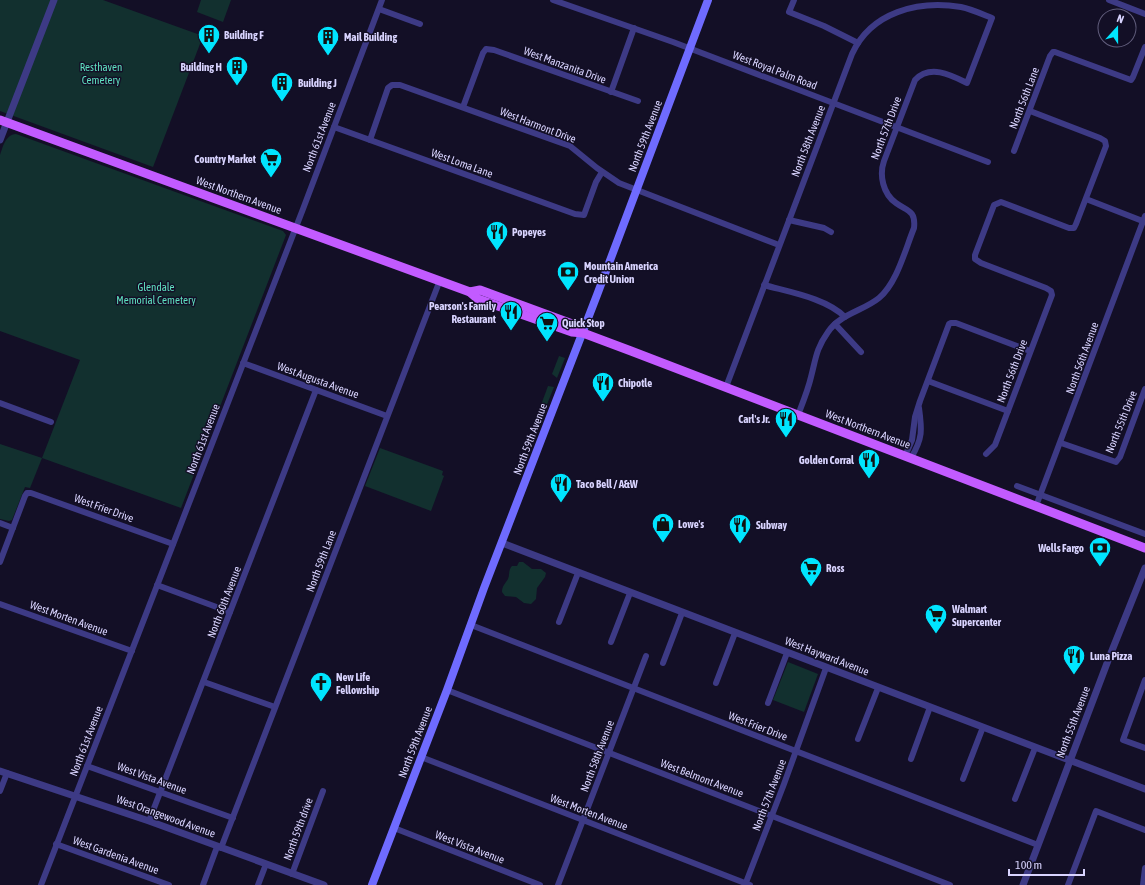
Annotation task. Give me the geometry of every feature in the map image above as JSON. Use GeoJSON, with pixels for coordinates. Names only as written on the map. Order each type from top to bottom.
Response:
{"type":"FeatureCollection","features":[{"type":"Feature","properties":{"kind":"main road","name":"North 59th Avenue"},"geometry":{"type":"LineString","coordinates":[[372,885],[447,690],[470,625],[583,333],[708,0]]}},
{"type":"Feature","properties":{"kind":"main road","name":"West Northern Avenue"},"geometry":{"type":"LineString","coordinates":[[3,121],[440,280],[470,292],[478,299],[572,332],[583,333],[1145,548]]}},
{"type":"Feature","properties":{"kind":"street"},"geometry":{"type":"LineString","coordinates":[[0,140],[3,121],[54,0]]}},
{"type":"Feature","properties":{"kind":"street","name":"North 61st Avenue"},"geometry":{"type":"LineString","coordinates":[[41,885],[382,0]]}},
{"type":"Feature","properties":{"kind":"street","name":"West Royal Palm Road"},"geometry":{"type":"LineString","coordinates":[[554,0],[634,28],[988,162]]}},
{"type":"Feature","properties":{"kind":"street"},"geometry":{"type":"LineString","coordinates":[[794,0],[789,12],[824,26],[858,43]]}},
{"type":"Feature","properties":{"kind":"street"},"geometry":{"type":"LineString","coordinates":[[1109,0],[1145,14]]}},
{"type":"Feature","properties":{"kind":"street","name":"North 58th Avenue"},"geometry":{"type":"LineString","coordinates":[[726,387],[833,103],[852,54],[858,43],[872,27],[882,19],[901,9],[916,5],[931,3],[950,4],[992,18],[967,83],[954,77],[936,72],[924,73],[915,80]]}},
{"type":"Feature","properties":{"kind":"street"},"geometry":{"type":"LineString","coordinates":[[378,9],[420,24]]}},
{"type":"Feature","properties":{"kind":"street"},"geometry":{"type":"LineString","coordinates":[[611,92],[634,28]]}},
{"type":"Feature","properties":{"kind":"street","name":"North 56th Lane"},"geometry":{"type":"LineString","coordinates":[[1014,151],[1050,56],[1053,52],[1130,80],[1134,77],[1145,47]]}},
{"type":"Feature","properties":{"kind":"street","name":"West Manzanita Drive"},"geometry":{"type":"LineString","coordinates":[[463,107],[483,53],[486,49],[494,50],[638,101]]}},
{"type":"Feature","properties":{"kind":"street","name":"North 57th Drive"},"geometry":{"type":"LineString","coordinates":[[798,415],[811,376],[816,353],[828,332],[845,316],[869,304],[885,292],[893,280],[914,228],[913,215],[908,209],[896,203],[889,196],[882,179],[882,166],[915,80]]}},
{"type":"Feature","properties":{"kind":"street","name":"West Harmont Drive"},"geometry":{"type":"LineString","coordinates":[[370,140],[388,88],[392,84],[400,85],[570,146],[602,172],[619,183],[780,245]]}},
{"type":"Feature","properties":{"kind":"street"},"geometry":{"type":"LineString","coordinates":[[1030,111],[1106,141],[1106,146],[1086,199],[1144,220]]}},
{"type":"Feature","properties":{"kind":"street","name":"West Loma Lane"},"geometry":{"type":"LineString","coordinates":[[334,127],[575,214],[584,215],[596,182],[602,172]]}},
{"type":"Feature","properties":{"kind":"street","name":"North 56th Drive"},"geometry":{"type":"LineString","coordinates":[[986,454],[995,446],[1052,295],[1051,291],[981,263],[975,259],[975,255],[994,205],[1001,202],[1069,228],[1074,228],[1086,199]]}},
{"type":"Feature","properties":{"kind":"street"},"geometry":{"type":"LineString","coordinates":[[789,220],[824,228],[831,232]]}},
{"type":"Feature","properties":{"kind":"street","name":"North 56th Avenue"},"geometry":{"type":"LineString","coordinates":[[1036,506],[1144,220]]}},
{"type":"Feature","properties":{"kind":"street","name":"North 59th Lane"},"geometry":{"type":"LineString","coordinates":[[203,885],[232,818],[440,280]]}},
{"type":"Feature","properties":{"kind":"street"},"geometry":{"type":"LineString","coordinates":[[764,285],[823,303],[839,311],[845,316]]}},
{"type":"Feature","properties":{"kind":"street"},"geometry":{"type":"LineString","coordinates":[[908,457],[917,448],[921,434],[918,406],[949,324],[956,323],[1030,351]]}},
{"type":"Feature","properties":{"kind":"street"},"geometry":{"type":"LineString","coordinates":[[835,324],[861,352]]}},
{"type":"Feature","properties":{"kind":"street","name":"West Augusta Avenue"},"geometry":{"type":"LineString","coordinates":[[242,363],[387,416]]}},
{"type":"Feature","properties":{"kind":"street"},"geometry":{"type":"LineString","coordinates":[[928,381],[1008,411]]}},
{"type":"Feature","properties":{"kind":"street","name":"North 55th Drive"},"geometry":{"type":"LineString","coordinates":[[1060,443],[1116,462],[1120,457],[1145,389]]}},
{"type":"Feature","properties":{"kind":"street","name":"North 60th Avenue"},"geometry":{"type":"LineString","coordinates":[[149,821],[316,390]]}},
{"type":"Feature","properties":{"kind":"street"},"geometry":{"type":"LineString","coordinates":[[0,403],[51,422]]}},
{"type":"Feature","properties":{"kind":"street"},"geometry":{"type":"LineString","coordinates":[[1017,486],[1145,534]]}},
{"type":"Feature","properties":{"kind":"street","name":"West Frier Drive"},"geometry":{"type":"LineString","coordinates":[[13,528],[25,496],[27,493],[31,492],[173,544]]}},
{"type":"Feature","properties":{"kind":"street"},"geometry":{"type":"LineString","coordinates":[[0,523],[13,528],[0,562]]}},
{"type":"Feature","properties":{"kind":"street","name":"West Hayward Avenue"},"geometry":{"type":"LineString","coordinates":[[502,543],[1034,748],[1145,789]]}},
{"type":"Feature","properties":{"kind":"street","name":"North 55th Avenue"},"geometry":{"type":"LineString","coordinates":[[1023,885],[1145,568]]}},
{"type":"Feature","properties":{"kind":"street"},"geometry":{"type":"LineString","coordinates":[[559,622],[578,573]]}},
{"type":"Feature","properties":{"kind":"street"},"geometry":{"type":"LineString","coordinates":[[157,585],[230,612]]}},
{"type":"Feature","properties":{"kind":"street"},"geometry":{"type":"LineString","coordinates":[[611,642],[630,593]]}},
{"type":"Feature","properties":{"kind":"street","name":"West Morten Avenue"},"geometry":{"type":"LineString","coordinates":[[0,604],[132,651]]}},
{"type":"Feature","properties":{"kind":"street"},"geometry":{"type":"LineString","coordinates":[[663,663],[682,613]]}},
{"type":"Feature","properties":{"kind":"street","name":"West Frier Drive"},"geometry":{"type":"LineString","coordinates":[[470,625],[1038,845]]}},
{"type":"Feature","properties":{"kind":"street"},"geometry":{"type":"LineString","coordinates":[[716,683],[735,633]]}},
{"type":"Feature","properties":{"kind":"street"},"geometry":{"type":"LineString","coordinates":[[768,704],[787,653]]}},
{"type":"Feature","properties":{"kind":"street","name":"North 58th Avenue"},"geometry":{"type":"LineString","coordinates":[[558,885],[646,656]]}},
{"type":"Feature","properties":{"kind":"street","name":"North 57th Avenue"},"geometry":{"type":"LineString","coordinates":[[747,884],[826,668]]}},
{"type":"Feature","properties":{"kind":"street"},"geometry":{"type":"LineString","coordinates":[[1145,680],[1123,740],[1145,748]]}},
{"type":"Feature","properties":{"kind":"street"},"geometry":{"type":"LineString","coordinates":[[204,682],[275,708]]}},
{"type":"Feature","properties":{"kind":"street"},"geometry":{"type":"LineString","coordinates":[[858,739],[878,688]]}},
{"type":"Feature","properties":{"kind":"street","name":"West Belmont Avenue"},"geometry":{"type":"LineString","coordinates":[[447,690],[950,885]]}},
{"type":"Feature","properties":{"kind":"street"},"geometry":{"type":"LineString","coordinates":[[911,759],[930,707]]}},
{"type":"Feature","properties":{"kind":"street"},"geometry":{"type":"LineString","coordinates":[[963,779],[983,728]]}},
{"type":"Feature","properties":{"kind":"street"},"geometry":{"type":"LineString","coordinates":[[1015,799],[1034,748]]}},
{"type":"Feature","properties":{"kind":"street","name":"West Morten Avenue"},"geometry":{"type":"LineString","coordinates":[[421,757],[747,884]]}},
{"type":"Feature","properties":{"kind":"street","name":"West Vista Avenue"},"geometry":{"type":"LineString","coordinates":[[87,766],[232,818]]}},
{"type":"Feature","properties":{"kind":"street"},"geometry":{"type":"LineString","coordinates":[[0,791],[3,772]]}},
{"type":"Feature","properties":{"kind":"street","name":"West Orangewood Avenue"},"geometry":{"type":"LineString","coordinates":[[3,772],[149,821],[324,885]]}},
{"type":"Feature","properties":{"kind":"street","name":"North 59th drive"},"geometry":{"type":"LineString","coordinates":[[292,874],[323,791]]}},
{"type":"Feature","properties":{"kind":"street"},"geometry":{"type":"LineString","coordinates":[[1068,885],[1096,810],[1145,830]]}},
{"type":"Feature","properties":{"kind":"street","name":"West Vista Avenue"},"geometry":{"type":"LineString","coordinates":[[394,828],[540,885]]}},
{"type":"Feature","properties":{"kind":"street","name":"West Gardenia Avenue"},"geometry":{"type":"LineString","coordinates":[[56,844],[170,885]]}},
{"type":"Feature","properties":{"kind":"street","name":"North 59th drive"},"geometry":{"type":"LineString","coordinates":[[258,885],[266,864]]}},
{"type":"Feature","properties":{"kind":"street"},"geometry":{"type":"LineString","coordinates":[[1143,885],[1145,868]]}},
{"type":"Feature","properties":{"kind":"green space","name":"Resthaven Cemetery"},"geometry":{"type":"Polygon","coordinates":[[[0,0],[103,0],[203,36],[153,167],[0,111],[0,0]]]}},
{"type":"Feature","properties":{"kind":"green space"},"geometry":{"type":"Polygon","coordinates":[[[201,0],[231,0],[223,22],[197,12],[201,0]]]}},
{"type":"Feature","properties":{"kind":"green space","name":"Glendale Memorial Cemetery"},"geometry":{"type":"Polygon","coordinates":[[[16,134],[283,231],[286,235],[181,508],[42,458],[80,360],[0,331],[0,155],[3,145],[7,139],[16,134]]]}},
{"type":"Feature","properties":{"kind":"green space"},"geometry":{"type":"Polygon","coordinates":[[[559,356],[565,358],[557,378],[552,374],[559,356]]]}},
{"type":"Feature","properties":{"kind":"green space"},"geometry":{"type":"Polygon","coordinates":[[[548,386],[554,387],[546,407],[541,405],[548,386]]]}},
{"type":"Feature","properties":{"kind":"green space"},"geometry":{"type":"Polygon","coordinates":[[[0,444],[42,458],[30,488],[25,487],[12,520],[9,521],[0,519],[0,444]]]}},
{"type":"Feature","properties":{"kind":"green space"},"geometry":{"type":"Polygon","coordinates":[[[380,448],[443,471],[442,475],[444,476],[431,511],[365,486],[380,448]]]}},
{"type":"Feature","properties":{"kind":"green space"},"geometry":{"type":"Polygon","coordinates":[[[519,562],[523,562],[532,569],[541,569],[546,573],[545,577],[537,588],[536,599],[531,604],[524,603],[516,597],[505,596],[502,592],[512,566],[517,566],[519,562]]]}},
{"type":"Feature","properties":{"kind":"green space"},"geometry":{"type":"Polygon","coordinates":[[[788,662],[818,674],[804,712],[773,700],[788,662]]]}},
{"type":"Feature","properties":{"kind":"place","name":"Building F"},"geometry":{"type":"Point","coordinates":[209,54]}},
{"type":"Feature","properties":{"kind":"place","name":"Mail Building"},"geometry":{"type":"Point","coordinates":[328,56]}},
{"type":"Feature","properties":{"kind":"place","name":"Building H"},"geometry":{"type":"Point","coordinates":[237,86]}},
{"type":"Feature","properties":{"kind":"place","name":"Building J"},"geometry":{"type":"Point","coordinates":[282,102]}},
{"type":"Feature","properties":{"kind":"place","name":"Country Market"},"geometry":{"type":"Point","coordinates":[271,178]}},
{"type":"Feature","properties":{"kind":"place","name":"Popeyes"},"geometry":{"type":"Point","coordinates":[497,252]}},
{"type":"Feature","properties":{"kind":"place","name":"Mountain America Credit Union"},"geometry":{"type":"Point","coordinates":[568,292]}},
{"type":"Feature","properties":{"kind":"place","name":"Pearson's Family Restaurant"},"geometry":{"type":"Point","coordinates":[511,332]}},
{"type":"Feature","properties":{"kind":"place","name":"Quick Stop"},"geometry":{"type":"Point","coordinates":[547,342]}},
{"type":"Feature","properties":{"kind":"place","name":"Chipotle"},"geometry":{"type":"Point","coordinates":[603,402]}},
{"type":"Feature","properties":{"kind":"place","name":"Carl's Jr."},"geometry":{"type":"Point","coordinates":[786,438]}},
{"type":"Feature","properties":{"kind":"place","name":"Golden Corral"},"geometry":{"type":"Point","coordinates":[869,480]}},
{"type":"Feature","properties":{"kind":"place","name":"Taco Bell / A&W"},"geometry":{"type":"Point","coordinates":[561,504]}},
{"type":"Feature","properties":{"kind":"place","name":"Lowe's"},"geometry":{"type":"Point","coordinates":[663,544]}},
{"type":"Feature","properties":{"kind":"place","name":"Subway"},"geometry":{"type":"Point","coordinates":[740,544]}},
{"type":"Feature","properties":{"kind":"place","name":"Wells Fargo"},"geometry":{"type":"Point","coordinates":[1100,568]}},
{"type":"Feature","properties":{"kind":"place","name":"Ross"},"geometry":{"type":"Point","coordinates":[811,588]}},
{"type":"Feature","properties":{"kind":"place","name":"Walmart Supercenter"},"geometry":{"type":"Point","coordinates":[936,634]}},
{"type":"Feature","properties":{"kind":"place","name":"Luna Pizza"},"geometry":{"type":"Point","coordinates":[1074,676]}},
{"type":"Feature","properties":{"kind":"place","name":"New Life Fellowship"},"geometry":{"type":"Point","coordinates":[321,702]}}]}
